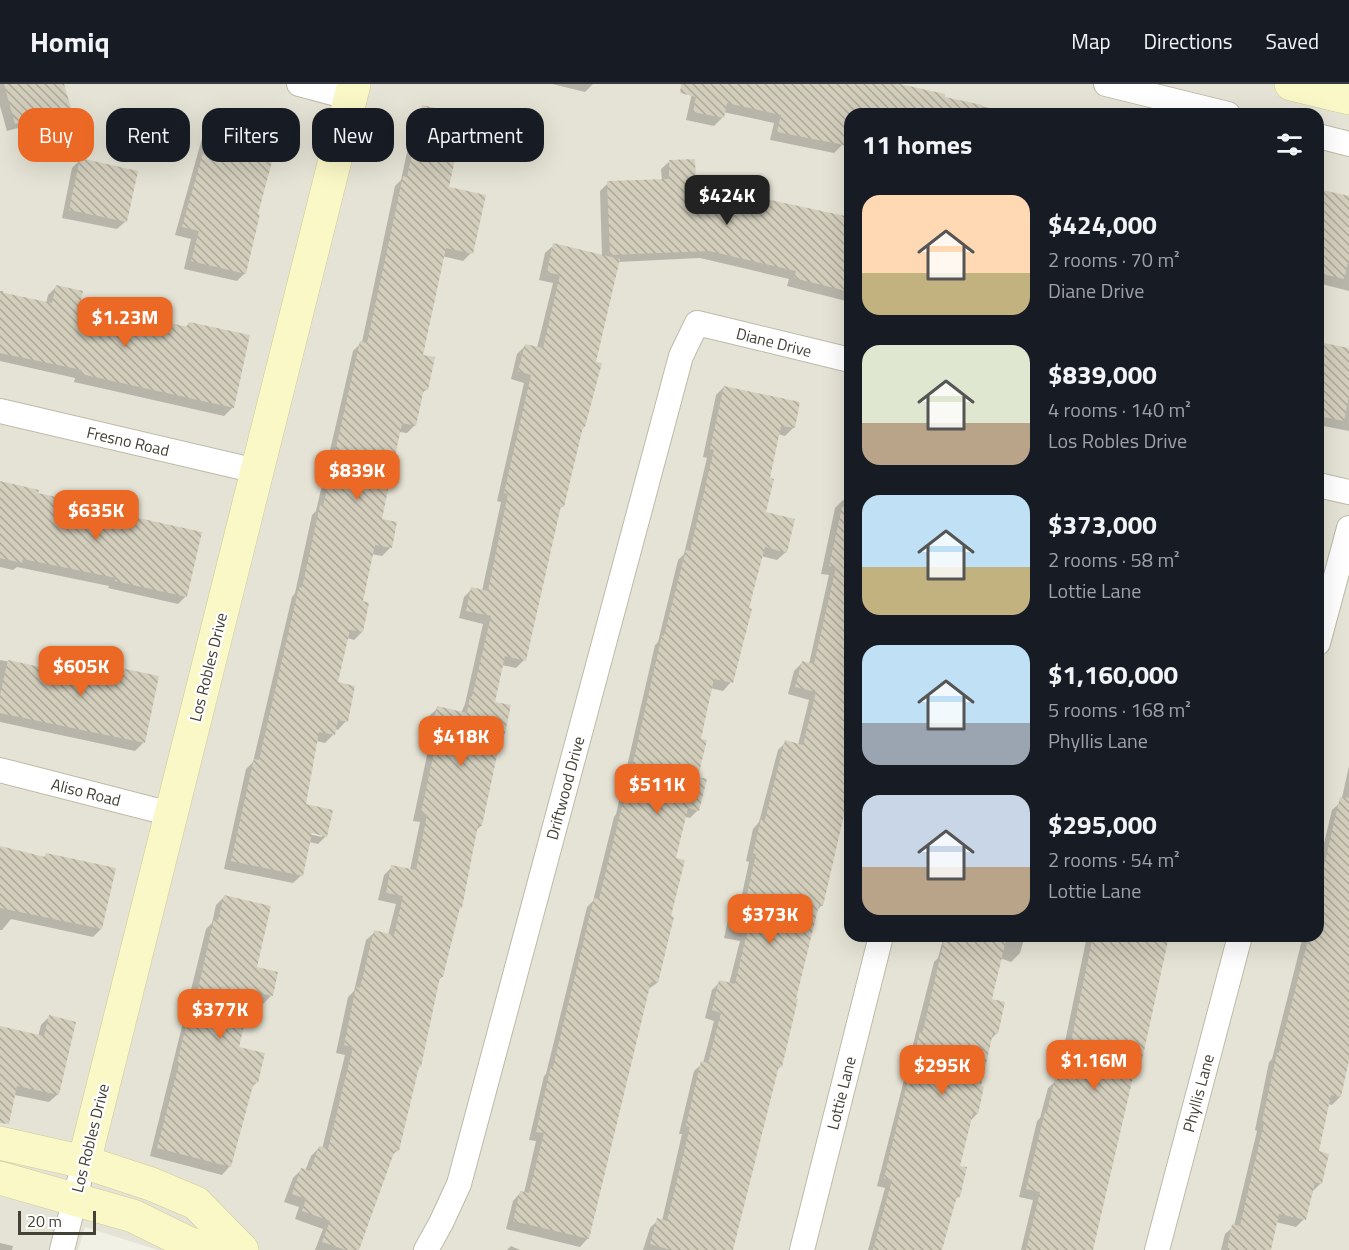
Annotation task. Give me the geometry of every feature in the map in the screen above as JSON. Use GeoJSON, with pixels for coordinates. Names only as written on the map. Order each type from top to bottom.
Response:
{"type":"FeatureCollection","features":[{"type":"Feature","properties":{"kind":"street"},"geometry":{"type":"LineString","coordinates":[[299,84],[353,91]]}},
{"type":"Feature","properties":{"kind":"street"},"geometry":{"type":"LineString","coordinates":[[1106,84],[1204,108]]}},
{"type":"Feature","properties":{"kind":"street"},"geometry":{"type":"LineString","coordinates":[[1291,84],[1349,98]]}},
{"type":"Feature","properties":{"kind":"street","name":"Los Robles Drive"},"geometry":{"type":"LineString","coordinates":[[62,1250],[353,91]]}},
{"type":"Feature","properties":{"kind":"street"},"geometry":{"type":"LineString","coordinates":[[1324,138],[1349,144]]}},
{"type":"Feature","properties":{"kind":"street","name":"Diane Drive"},"geometry":{"type":"LineString","coordinates":[[697,323],[844,359]]}},
{"type":"Feature","properties":{"kind":"street","name":"Driftwood Drive"},"geometry":{"type":"LineString","coordinates":[[426,1250],[459,1184],[681,356],[697,323]]}},
{"type":"Feature","properties":{"kind":"street","name":"Fresno Road"},"geometry":{"type":"LineString","coordinates":[[0,411],[257,471]]}},
{"type":"Feature","properties":{"kind":"street"},"geometry":{"type":"LineString","coordinates":[[1324,486],[1349,492]]}},
{"type":"Feature","properties":{"kind":"street"},"geometry":{"type":"LineString","coordinates":[[1324,620],[1349,528]]}},
{"type":"Feature","properties":{"kind":"street","name":"Aliso Road"},"geometry":{"type":"LineString","coordinates":[[0,770],[171,814]]}},
{"type":"Feature","properties":{"kind":"street","name":"Lottie Lane"},"geometry":{"type":"LineString","coordinates":[[802,1250],[879,942]]}},
{"type":"Feature","properties":{"kind":"street","name":"Phyllis Lane"},"geometry":{"type":"LineString","coordinates":[[1157,1250],[1238,942]]}},
{"type":"Feature","properties":{"kind":"street"},"geometry":{"type":"LineString","coordinates":[[0,1143],[84,1162],[151,1184],[196,1203],[242,1250]]}},
{"type":"Feature","properties":{"kind":"street"},"geometry":{"type":"LineString","coordinates":[[0,1178],[132,1216],[188,1243],[209,1250]]}},
{"type":"Feature","properties":{"kind":"shaded area"},"geometry":{"type":"Polygon","coordinates":[[[0,84],[1349,84],[1349,1250],[158,1250],[85,1227],[78,1250],[0,1250],[0,84]]]}},
{"type":"Feature","properties":{"kind":"building"},"geometry":{"type":"Polygon","coordinates":[[[4,84],[64,84],[71,108],[18,108],[18,123],[15,124],[4,84]]]}},
{"type":"Feature","properties":{"kind":"building"},"geometry":{"type":"Polygon","coordinates":[[[681,84],[900,84],[982,105],[982,108],[844,108],[844,145],[777,132],[781,115],[727,103],[724,118],[693,112],[696,97],[680,93],[681,84]]]}},
{"type":"Feature","properties":{"kind":"building"},"geometry":{"type":"Polygon","coordinates":[[[202,156],[202,162],[272,162],[258,214],[260,214],[246,274],[191,261],[199,231],[182,227],[202,156]]]}},
{"type":"Feature","properties":{"kind":"building"},"geometry":{"type":"Polygon","coordinates":[[[695,159],[696,184],[844,216],[844,290],[794,278],[796,271],[709,251],[610,255],[607,181],[669,179],[669,160],[695,159]]]}},
{"type":"Feature","properties":{"kind":"building"},"geometry":{"type":"Polygon","coordinates":[[[94,161],[138,171],[127,222],[69,210],[79,162],[94,161]]]}},
{"type":"Feature","properties":{"kind":"building"},"geometry":{"type":"Polygon","coordinates":[[[410,162],[454,162],[449,187],[486,195],[473,254],[446,248],[423,355],[435,357],[428,390],[424,389],[416,426],[402,423],[382,519],[397,522],[392,548],[375,545],[363,601],[369,603],[363,632],[350,630],[338,682],[355,686],[348,722],[338,720],[335,735],[319,732],[306,804],[333,810],[327,837],[312,833],[303,876],[231,861],[254,759],[259,760],[299,587],[302,588],[320,505],[323,506],[360,341],[367,343],[403,176],[407,177],[410,162]]]}},
{"type":"Feature","properties":{"kind":"building"},"geometry":{"type":"Polygon","coordinates":[[[1324,190],[1349,196],[1349,258],[1344,279],[1324,274],[1324,190]]]}},
{"type":"Feature","properties":{"kind":"building"},"geometry":{"type":"Polygon","coordinates":[[[553,243],[620,259],[596,362],[602,363],[585,427],[583,427],[564,507],[561,506],[526,661],[505,656],[495,702],[511,705],[502,747],[499,746],[482,826],[478,825],[462,908],[460,908],[443,977],[440,977],[421,1067],[419,1067],[399,1151],[395,1150],[359,1250],[346,1250],[322,1242],[330,1221],[302,1211],[306,1199],[292,1194],[301,1168],[310,1171],[319,1146],[328,1149],[353,1047],[344,1045],[356,987],[360,988],[374,930],[394,935],[403,896],[386,893],[391,865],[416,870],[427,815],[421,813],[438,733],[432,732],[437,706],[467,713],[470,696],[472,697],[491,616],[466,611],[471,587],[488,591],[508,494],[504,493],[531,375],[518,371],[525,344],[543,348],[560,275],[547,272],[553,243]]]}},
{"type":"Feature","properties":{"kind":"building"},"geometry":{"type":"Polygon","coordinates":[[[56,285],[83,291],[78,313],[135,325],[137,316],[188,327],[189,322],[250,335],[234,408],[81,374],[82,370],[0,353],[0,292],[52,303],[56,285]]]}},
{"type":"Feature","properties":{"kind":"building"},"geometry":{"type":"Polygon","coordinates":[[[1324,343],[1349,348],[1349,396],[1344,421],[1324,417],[1324,343]]]}},
{"type":"Feature","properties":{"kind":"building"},"geometry":{"type":"Polygon","coordinates":[[[724,386],[800,402],[795,428],[781,426],[770,478],[774,479],[766,512],[795,519],[787,553],[765,547],[733,683],[714,679],[701,739],[707,740],[698,777],[707,779],[699,811],[688,808],[676,858],[685,860],[671,916],[674,917],[658,983],[651,982],[589,1239],[513,1221],[520,1191],[529,1193],[544,1133],[536,1132],[551,1066],[553,1067],[594,898],[599,899],[623,807],[662,635],[664,636],[686,550],[690,551],[714,450],[710,449],[724,386]]]}},
{"type":"Feature","properties":{"kind":"building"},"geometry":{"type":"Polygon","coordinates":[[[0,481],[39,490],[38,493],[117,510],[116,513],[202,532],[187,597],[115,581],[116,578],[23,559],[22,563],[0,558],[0,481]]]}},
{"type":"Feature","properties":{"kind":"building"},"geometry":{"type":"Polygon","coordinates":[[[842,507],[844,507],[844,815],[823,906],[819,905],[782,1067],[779,1066],[733,1250],[671,1250],[650,1244],[657,1218],[667,1221],[690,1127],[686,1126],[701,1061],[708,1063],[721,1013],[712,1010],[719,980],[735,984],[747,933],[731,930],[739,897],[746,899],[761,819],[765,820],[785,740],[803,745],[816,692],[795,687],[802,661],[814,664],[836,567],[829,566],[842,507]]]}},
{"type":"Feature","properties":{"kind":"building"},"geometry":{"type":"Polygon","coordinates":[[[48,657],[91,666],[92,662],[159,676],[145,743],[0,713],[0,695],[8,660],[45,668],[48,657]]]}},
{"type":"Feature","properties":{"kind":"building"},"geometry":{"type":"Polygon","coordinates":[[[1340,797],[1349,798],[1349,1060],[1341,1097],[1331,1095],[1319,1151],[1329,1154],[1322,1184],[1315,1182],[1306,1220],[1279,1214],[1271,1250],[1227,1250],[1232,1224],[1240,1226],[1264,1123],[1262,1122],[1277,1053],[1279,1053],[1307,942],[1324,942],[1324,865],[1340,797]]]}},
{"type":"Feature","properties":{"kind":"building"},"geometry":{"type":"Polygon","coordinates":[[[0,846],[45,857],[46,853],[116,868],[102,929],[0,908],[0,846]]]}},
{"type":"Feature","properties":{"kind":"building"},"geometry":{"type":"Polygon","coordinates":[[[224,895],[271,906],[257,967],[278,972],[273,996],[252,992],[239,1047],[265,1053],[258,1083],[254,1082],[231,1167],[157,1148],[179,1064],[177,1063],[193,997],[196,998],[214,919],[218,920],[224,895]]]}},
{"type":"Feature","properties":{"kind":"building"},"geometry":{"type":"Polygon","coordinates":[[[944,942],[1006,942],[992,999],[1005,1002],[998,1034],[993,1033],[981,1086],[984,1087],[978,1114],[973,1113],[960,1166],[967,1167],[960,1197],[957,1196],[942,1250],[873,1250],[892,1180],[884,1178],[920,1031],[923,1031],[944,942]]]}},
{"type":"Feature","properties":{"kind":"building"},"geometry":{"type":"Polygon","coordinates":[[[1092,942],[1168,942],[1139,1074],[1134,1073],[1093,1250],[1026,1250],[1040,1192],[1026,1189],[1055,1078],[1063,1080],[1092,942]]]}},
{"type":"Feature","properties":{"kind":"building"},"geometry":{"type":"Polygon","coordinates":[[[49,1015],[76,1022],[59,1095],[17,1086],[9,1124],[0,1123],[0,1026],[44,1036],[49,1015]]]}}]}
